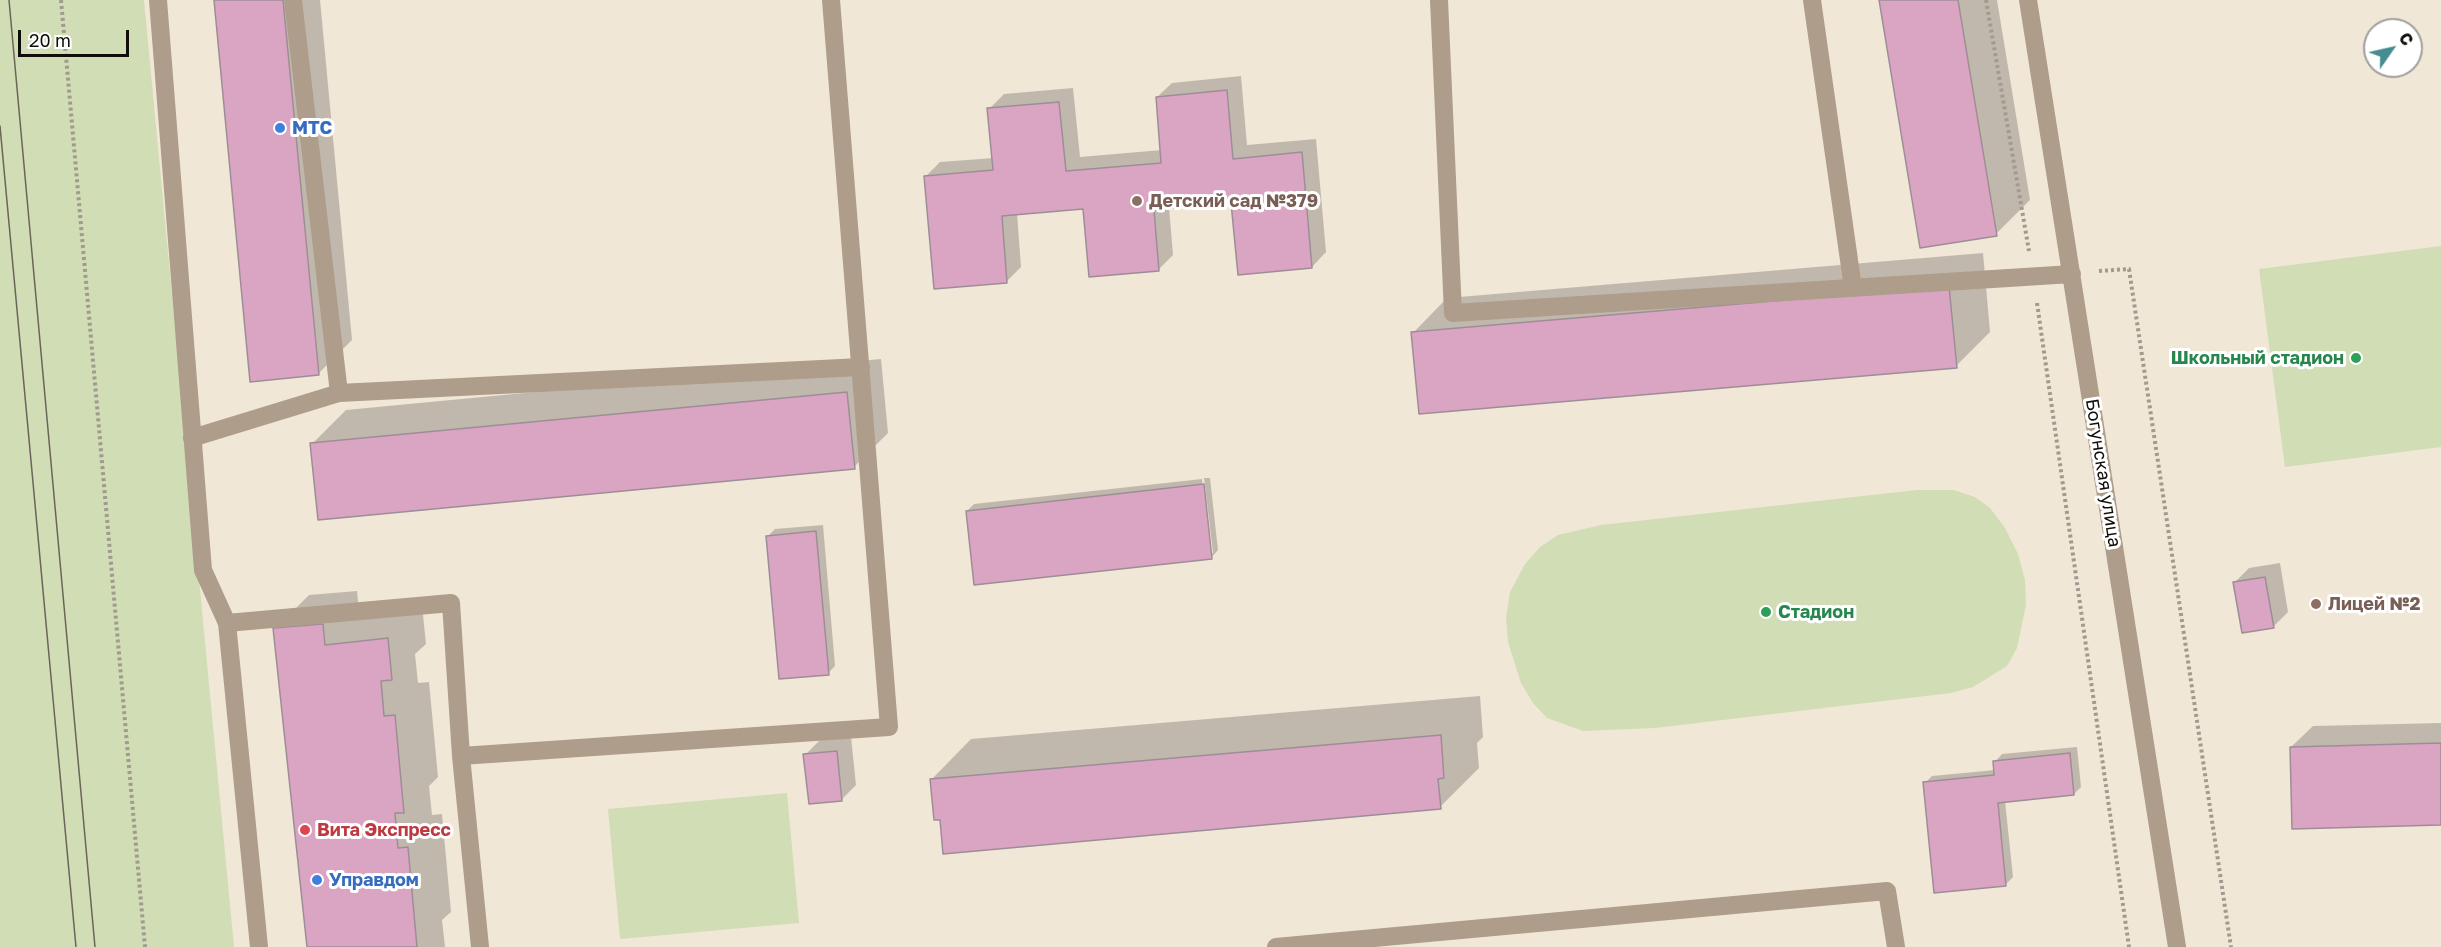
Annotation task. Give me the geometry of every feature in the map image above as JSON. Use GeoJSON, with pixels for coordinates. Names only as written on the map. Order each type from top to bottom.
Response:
{"type":"FeatureCollection","features":[{"type":"Feature","properties":{"kind":"street"},"geometry":{"type":"LineString","coordinates":[[158,0],[203,570],[227,623],[259,947]]}},
{"type":"Feature","properties":{"kind":"street"},"geometry":{"type":"LineString","coordinates":[[294,0],[339,393]]}},
{"type":"Feature","properties":{"kind":"street"},"geometry":{"type":"LineString","coordinates":[[461,756],[889,727],[831,0]]}},
{"type":"Feature","properties":{"kind":"street"},"geometry":{"type":"LineString","coordinates":[[1439,0],[1453,313],[2072,274]]}},
{"type":"Feature","properties":{"kind":"street"},"geometry":{"type":"LineString","coordinates":[[1812,0],[1854,288]]}},
{"type":"Feature","properties":{"kind":"street","name":"Богунская улица"},"geometry":{"type":"LineString","coordinates":[[2028,0],[2177,947]]}},
{"type":"Feature","properties":{"kind":"street"},"geometry":{"type":"LineString","coordinates":[[192,438],[339,393],[861,367]]}},
{"type":"Feature","properties":{"kind":"street"},"geometry":{"type":"LineString","coordinates":[[227,623],[451,603],[461,756],[480,947]]}},
{"type":"Feature","properties":{"kind":"street"},"geometry":{"type":"LineString","coordinates":[[1276,947],[1887,891],[1896,947]]}},
{"type":"Feature","properties":{"kind":"path"},"geometry":{"type":"LineString","coordinates":[[61,0],[145,947]]}},
{"type":"Feature","properties":{"kind":"path"},"geometry":{"type":"LineString","coordinates":[[1986,0],[2025,225]]}},
{"type":"Feature","properties":{"kind":"path"},"geometry":{"type":"LineString","coordinates":[[2129,269],[2230,947]]}},
{"type":"Feature","properties":{"kind":"path"},"geometry":{"type":"LineString","coordinates":[[2033,277],[2129,947]]}},
{"type":"Feature","properties":{"kind":"green space"},"geometry":{"type":"Polygon","coordinates":[[[0,0],[144,0],[234,947],[0,947],[0,0]]]}},
{"type":"Feature","properties":{"kind":"green space","name":"Школьный стадион"},"geometry":{"type":"Polygon","coordinates":[[[2441,246],[2441,447],[2285,467],[2259,269],[2441,246]]]}},
{"type":"Feature","properties":{"kind":"green space","name":"Стадион"},"geometry":{"type":"Polygon","coordinates":[[[1917,490],[1954,490],[1975,497],[1990,508],[2005,528],[2018,554],[2025,580],[2026,605],[2017,648],[2007,666],[1973,687],[1951,693],[1655,728],[1583,731],[1547,718],[1533,703],[1521,683],[1508,642],[1506,618],[1510,592],[1525,564],[1540,547],[1558,535],[1601,525],[1917,490]]]}},
{"type":"Feature","properties":{"kind":"green space"},"geometry":{"type":"Polygon","coordinates":[[[787,793],[799,923],[620,939],[608,809],[787,793]]]}},
{"type":"Feature","properties":{"kind":"building"},"geometry":{"type":"Polygon","coordinates":[[[214,0],[283,0],[319,375],[250,382],[214,0]]]}},
{"type":"Feature","properties":{"kind":"building"},"geometry":{"type":"Polygon","coordinates":[[[1879,0],[1958,0],[1997,236],[1920,248],[1879,0]]]}},
{"type":"Feature","properties":{"kind":"building"},"geometry":{"type":"Polygon","coordinates":[[[1227,90],[1233,159],[1302,152],[1312,268],[1238,275],[1231,203],[1154,210],[1159,271],[1089,277],[1083,209],[1002,216],[1007,283],[934,289],[924,176],[993,170],[987,108],[1059,102],[1066,171],[1161,163],[1156,97],[1227,90]]]}},
{"type":"Feature","properties":{"kind":"building"},"geometry":{"type":"Polygon","coordinates":[[[1949,286],[1957,368],[1419,414],[1411,332],[1949,286]]]}},
{"type":"Feature","properties":{"kind":"building"},"geometry":{"type":"Polygon","coordinates":[[[847,392],[855,469],[318,520],[310,443],[847,392]]]}},
{"type":"Feature","properties":{"kind":"building"},"geometry":{"type":"Polygon","coordinates":[[[1204,484],[1212,559],[974,585],[966,511],[1204,484]]]}},
{"type":"Feature","properties":{"kind":"building"},"geometry":{"type":"Polygon","coordinates":[[[816,531],[829,675],[779,679],[766,536],[816,531]]]}},
{"type":"Feature","properties":{"kind":"building"},"geometry":{"type":"Polygon","coordinates":[[[2265,577],[2274,628],[2242,633],[2233,582],[2265,577]]]}},
{"type":"Feature","properties":{"kind":"building"},"geometry":{"type":"Polygon","coordinates":[[[323,624],[325,645],[388,638],[392,680],[381,681],[384,716],[395,715],[404,813],[395,813],[398,848],[408,847],[417,947],[307,947],[273,628],[323,624]]]}},
{"type":"Feature","properties":{"kind":"building"},"geometry":{"type":"Polygon","coordinates":[[[1441,735],[1444,778],[1438,779],[1441,809],[943,854],[940,820],[934,820],[930,779],[1441,735]]]}},
{"type":"Feature","properties":{"kind":"building"},"geometry":{"type":"Polygon","coordinates":[[[2441,743],[2441,825],[2292,829],[2290,747],[2441,743]]]}},
{"type":"Feature","properties":{"kind":"building"},"geometry":{"type":"Polygon","coordinates":[[[837,751],[842,801],[809,804],[803,754],[837,751]]]}},
{"type":"Feature","properties":{"kind":"building"},"geometry":{"type":"Polygon","coordinates":[[[2070,753],[2074,795],[1998,803],[2006,886],[1934,893],[1923,782],[1994,775],[1993,761],[2070,753]]]}},
{"type":"Feature","properties":{"kind":"tram line"},"geometry":{"type":"LineString","coordinates":[[9,0],[95,947]]}},
{"type":"Feature","properties":{"kind":"tram line"},"geometry":{"type":"LineString","coordinates":[[0,126],[76,947]]}},
{"type":"Feature","properties":{"kind":"place","name":"МТС"},"geometry":{"type":"Point","coordinates":[280,128]}},
{"type":"Feature","properties":{"kind":"place","name":"Детский сад №379"},"geometry":{"type":"Point","coordinates":[1137,201]}},
{"type":"Feature","properties":{"kind":"place","name":"Школьный стадион"},"geometry":{"type":"Point","coordinates":[2356,358]}},
{"type":"Feature","properties":{"kind":"place","name":"Лицей №2"},"geometry":{"type":"Point","coordinates":[2316,604]}},
{"type":"Feature","properties":{"kind":"place","name":"Стадион"},"geometry":{"type":"Point","coordinates":[1766,612]}},
{"type":"Feature","properties":{"kind":"place","name":"Вита Экспресс"},"geometry":{"type":"Point","coordinates":[305,830]}},
{"type":"Feature","properties":{"kind":"place","name":"Управдом"},"geometry":{"type":"Point","coordinates":[317,880]}}]}
